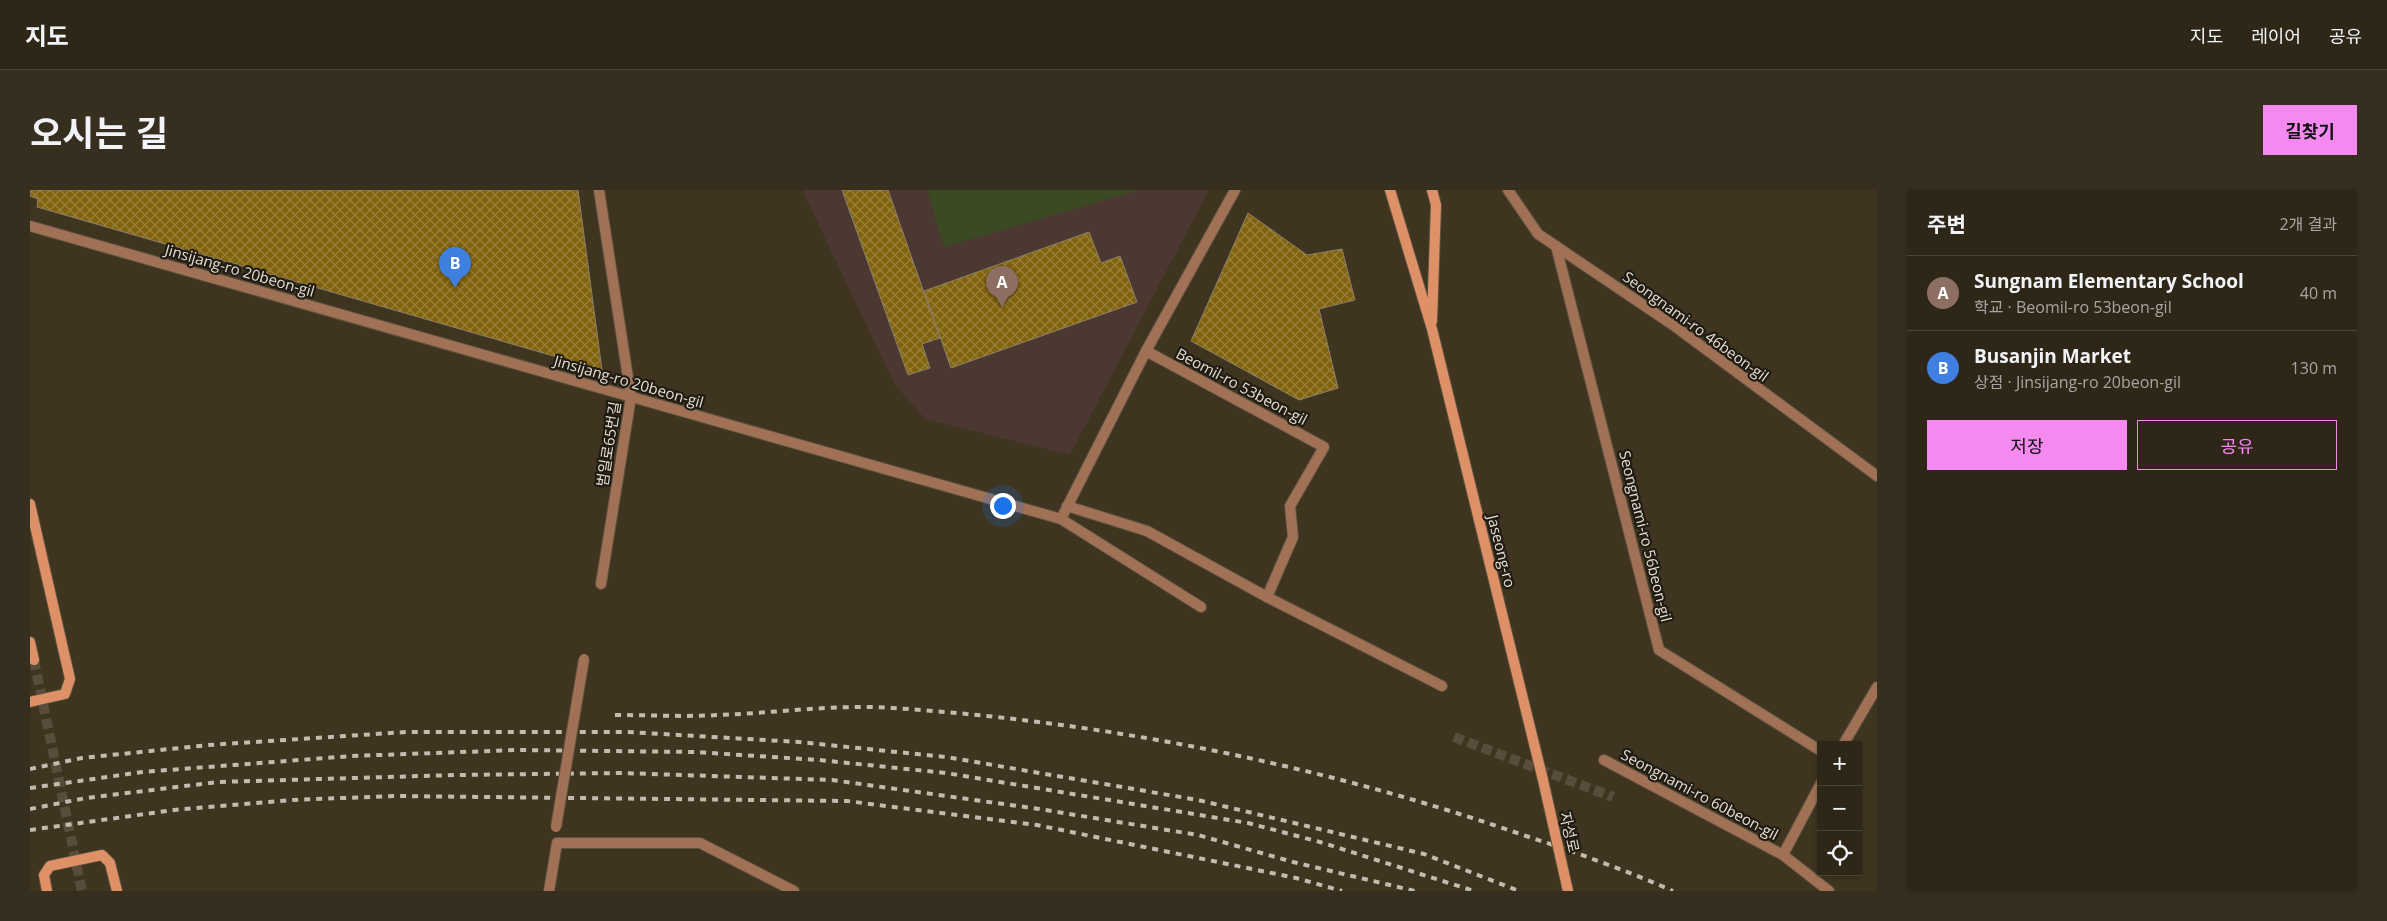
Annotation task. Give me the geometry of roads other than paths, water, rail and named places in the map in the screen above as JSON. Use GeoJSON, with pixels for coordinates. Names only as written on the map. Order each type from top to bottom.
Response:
{"type":"FeatureCollection","features":[{"type":"Feature","properties":{"kind":"main road","name":"Jaseong-ro"},"geometry":{"type":"LineString","coordinates":[[1390,190],[1432,329],[1543,780]]}},
{"type":"Feature","properties":{"kind":"main road","name":"Jaseong-ro"},"geometry":{"type":"LineString","coordinates":[[1432,190],[1436,205],[1432,329]]}},
{"type":"Feature","properties":{"kind":"main road"},"geometry":{"type":"LineString","coordinates":[[30,504],[70,679],[65,694],[30,702]]}},
{"type":"Feature","properties":{"kind":"main road"},"geometry":{"type":"LineString","coordinates":[[30,642],[34,660]]}},
{"type":"Feature","properties":{"kind":"main road","name":"자성로"},"geometry":{"type":"LineString","coordinates":[[1543,780],[1568,891]]}},
{"type":"Feature","properties":{"kind":"main road"},"geometry":{"type":"LineString","coordinates":[[47,891],[44,875],[50,866],[102,855],[110,863],[117,891]]}},
{"type":"Feature","properties":{"kind":"street","name":"범일로65번길"},"geometry":{"type":"LineString","coordinates":[[599,190],[630,397],[601,584]]}},
{"type":"Feature","properties":{"kind":"street"},"geometry":{"type":"LineString","coordinates":[[1061,519],[1146,351],[1235,190]]}},
{"type":"Feature","properties":{"kind":"street","name":"Seongnami-ro 46beon-gil"},"geometry":{"type":"LineString","coordinates":[[1508,190],[1538,234],[1673,326],[1877,476]]}},
{"type":"Feature","properties":{"kind":"street","name":"Jinsijang-ro 20beon-gil"},"geometry":{"type":"LineString","coordinates":[[30,226],[1061,519],[1201,607]]}},
{"type":"Feature","properties":{"kind":"street","name":"Seongnami-ro 56beon-gil"},"geometry":{"type":"LineString","coordinates":[[1556,246],[1659,650],[1817,749]]}},
{"type":"Feature","properties":{"kind":"street","name":"Beomil-ro 53beon-gil"},"geometry":{"type":"LineString","coordinates":[[1146,351],[1324,447],[1290,506],[1293,537],[1267,597]]}},
{"type":"Feature","properties":{"kind":"street"},"geometry":{"type":"LineString","coordinates":[[1068,506],[1147,531],[1267,597],[1442,686]]}},
{"type":"Feature","properties":{"kind":"street"},"geometry":{"type":"LineString","coordinates":[[556,827],[584,659]]}},
{"type":"Feature","properties":{"kind":"street"},"geometry":{"type":"LineString","coordinates":[[1844,741],[1877,687]]}},
{"type":"Feature","properties":{"kind":"street","name":"Seongnami-ro 60beon-gil"},"geometry":{"type":"LineString","coordinates":[[1604,760],[1783,855],[1829,891]]}},
{"type":"Feature","properties":{"kind":"street"},"geometry":{"type":"LineString","coordinates":[[1783,855],[1819,786]]}},
{"type":"Feature","properties":{"kind":"street"},"geometry":{"type":"LineString","coordinates":[[549,891],[557,843],[700,843],[794,891]]}},
{"type":"Feature","properties":{"kind":"tunnel"},"geometry":{"type":"LineString","coordinates":[[34,660],[82,891]]}},
{"type":"Feature","properties":{"kind":"tunnel"},"geometry":{"type":"LineString","coordinates":[[1454,737],[1613,797]]}},
{"type":"Feature","properties":{"kind":"railway"},"geometry":{"type":"LineString","coordinates":[[615,715],[706,716],[871,707],[973,715],[1132,736],[1211,750],[1289,767],[1444,809],[1559,847],[1673,891]]}},
{"type":"Feature","properties":{"kind":"railway"},"geometry":{"type":"LineString","coordinates":[[30,769],[82,758],[209,745],[406,732],[628,732],[799,742],[946,757],[1198,800],[1424,854],[1519,891]]}},
{"type":"Feature","properties":{"kind":"railway"},"geometry":{"type":"LineString","coordinates":[[30,788],[142,772],[352,756],[517,750],[695,752],[819,760],[946,773],[1248,823],[1320,842],[1474,891]]}},
{"type":"Feature","properties":{"kind":"railway"},"geometry":{"type":"LineString","coordinates":[[30,809],[86,798],[218,782],[456,775],[622,773],[832,780],[1039,809],[1198,835],[1293,862],[1415,891]]}},
{"type":"Feature","properties":{"kind":"railway"},"geometry":{"type":"LineString","coordinates":[[30,830],[174,810],[291,800],[395,796],[847,801],[1037,825],[1296,878],[1342,891]]}},
{"type":"Feature","properties":{"kind":"place","name":"Busanjin Market"},"geometry":{"type":"Point","coordinates":[455,288]}},
{"type":"Feature","properties":{"kind":"place","name":"Sungnam Elementary School"},"geometry":{"type":"Point","coordinates":[1002,307]}}]}
